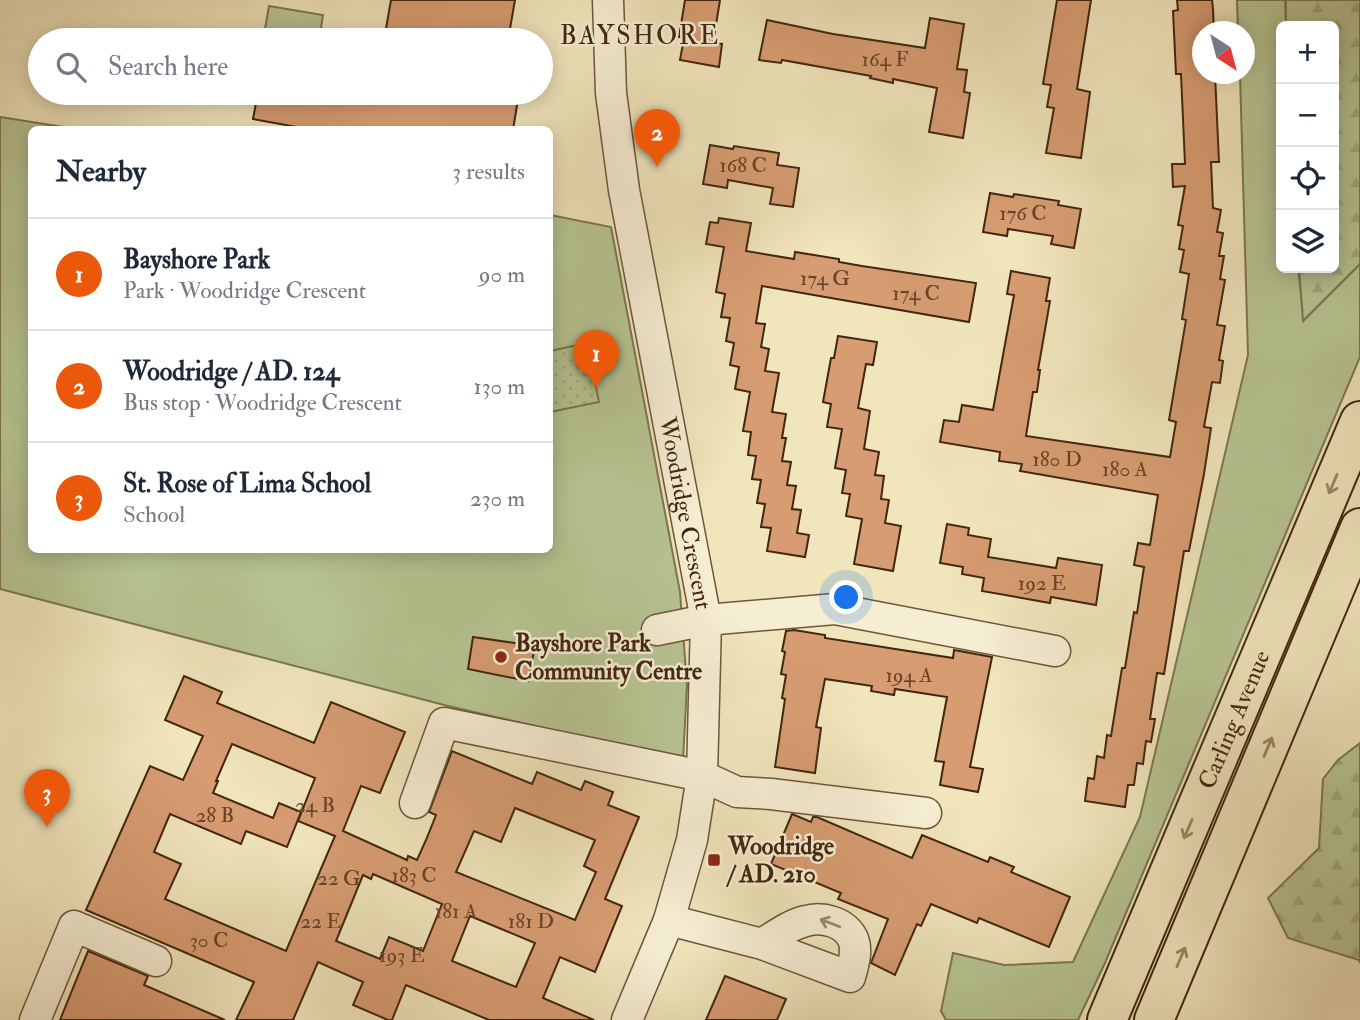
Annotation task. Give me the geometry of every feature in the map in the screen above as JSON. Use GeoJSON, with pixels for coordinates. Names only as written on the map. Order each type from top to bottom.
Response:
{"type":"FeatureCollection","features":[{"type":"Feature","properties":{"kind":"main road","name":"Carling Avenue"},"geometry":{"type":"LineString","coordinates":[[1107,1020],[1360,421]]}},
{"type":"Feature","properties":{"kind":"main road","name":"Carling Avenue"},"geometry":{"type":"LineString","coordinates":[[1154,1020],[1360,528]]}},
{"type":"Feature","properties":{"kind":"street","name":"Woodridge Crescent"},"geometry":{"type":"LineString","coordinates":[[607,0],[611,93],[624,190],[706,620],[702,776],[692,840],[669,919],[627,1020]]}},
{"type":"Feature","properties":{"kind":"street"},"geometry":{"type":"LineString","coordinates":[[657,630],[706,620],[835,609],[1055,651]]}},
{"type":"Feature","properties":{"kind":"street"},"geometry":{"type":"LineString","coordinates":[[415,803],[444,723],[702,776],[737,792],[926,813]]}},
{"type":"Feature","properties":{"kind":"street"},"geometry":{"type":"LineString","coordinates":[[669,919],[762,944]]}},
{"type":"Feature","properties":{"kind":"street"},"geometry":{"type":"LineString","coordinates":[[35,1020],[74,926],[156,961]]}},
{"type":"Feature","properties":{"kind":"green space"},"geometry":{"type":"Polygon","coordinates":[[[1237,0],[1285,0],[1286,21],[1276,21],[1276,273],[1299,273],[1304,320],[1360,264],[1360,357],[1105,963],[1078,1020],[946,1020],[941,1011],[953,953],[1004,965],[1073,962],[1140,817],[1248,355],[1240,84],[1255,84],[1255,21],[1238,21],[1237,0]]]}},
{"type":"Feature","properties":{"kind":"green space"},"geometry":{"type":"Polygon","coordinates":[[[1286,0],[1360,0],[1360,264],[1303,321],[1299,273],[1339,273],[1339,21],[1286,21],[1286,0]]]}},
{"type":"Feature","properties":{"kind":"green space"},"geometry":{"type":"Polygon","coordinates":[[[269,6],[323,15],[321,28],[265,28],[269,6]]]}},
{"type":"Feature","properties":{"kind":"green space"},"geometry":{"type":"Polygon","coordinates":[[[0,117],[57,126],[28,126],[28,553],[553,553],[553,216],[611,227],[680,592],[687,685],[683,760],[448,706],[0,589],[0,117]]]}},
{"type":"Feature","properties":{"kind":"green space"},"geometry":{"type":"Polygon","coordinates":[[[587,343],[599,402],[553,411],[553,350],[587,343]]]}},
{"type":"Feature","properties":{"kind":"green space"},"geometry":{"type":"Polygon","coordinates":[[[1360,743],[1360,963],[1359,960],[1288,938],[1268,898],[1319,848],[1323,779],[1338,760],[1360,743]]]}},
{"type":"Feature","properties":{"kind":"building"},"geometry":{"type":"Polygon","coordinates":[[[391,0],[515,0],[510,28],[386,28],[391,0]]]}},
{"type":"Feature","properties":{"kind":"building"},"geometry":{"type":"Polygon","coordinates":[[[685,0],[720,0],[713,43],[722,44],[719,67],[680,60],[684,38],[679,37],[685,0]]]}},
{"type":"Feature","properties":{"kind":"building"},"geometry":{"type":"Polygon","coordinates":[[[1057,0],[1091,0],[1077,89],[1090,92],[1081,158],[1046,153],[1054,108],[1047,107],[1051,85],[1043,84],[1057,0]]]}},
{"type":"Feature","properties":{"kind":"building"},"geometry":{"type":"Polygon","coordinates":[[[1177,0],[1212,0],[1213,21],[1192,21],[1192,84],[1215,84],[1219,162],[1211,162],[1213,208],[1221,210],[1217,232],[1223,233],[1219,256],[1224,256],[1220,279],[1225,280],[1217,325],[1225,326],[1219,360],[1223,361],[1220,383],[1212,382],[1204,427],[1211,428],[1204,474],[1189,551],[1184,551],[1164,674],[1157,673],[1150,719],[1155,719],[1151,742],[1146,741],[1143,764],[1137,763],[1134,785],[1128,785],[1125,807],[1085,801],[1088,778],[1094,779],[1097,756],[1104,758],[1107,735],[1111,736],[1122,668],[1125,668],[1134,612],[1137,613],[1144,567],[1134,565],[1138,543],[1150,545],[1158,495],[1020,471],[1022,464],[999,461],[1000,452],[940,442],[944,420],[959,422],[962,405],[993,410],[1014,295],[1007,294],[1011,271],[1050,278],[1046,301],[1050,301],[1038,370],[1037,392],[1033,392],[1026,436],[1170,457],[1176,422],[1169,420],[1186,320],[1182,319],[1189,274],[1180,272],[1184,250],[1179,249],[1183,226],[1178,225],[1185,186],[1173,187],[1172,164],[1185,164],[1181,74],[1176,74],[1173,11],[1178,10],[1177,0]]]}},
{"type":"Feature","properties":{"kind":"building"},"geometry":{"type":"Polygon","coordinates":[[[930,18],[964,24],[957,69],[967,70],[964,92],[970,93],[963,138],[929,132],[937,88],[893,79],[893,83],[870,78],[871,76],[782,60],[781,63],[759,60],[767,20],[833,34],[925,48],[930,18]]]}},
{"type":"Feature","properties":{"kind":"building"},"geometry":{"type":"Polygon","coordinates":[[[256,105],[517,105],[514,126],[291,126],[253,119],[256,105]]]}},
{"type":"Feature","properties":{"kind":"building"},"geometry":{"type":"Polygon","coordinates":[[[710,145],[779,153],[777,165],[799,168],[793,207],[770,204],[773,188],[728,180],[727,188],[703,184],[710,145]]]}},
{"type":"Feature","properties":{"kind":"building"},"geometry":{"type":"Polygon","coordinates":[[[990,193],[1059,201],[1058,205],[1081,209],[1074,248],[1051,244],[1053,236],[1008,229],[1007,236],[983,232],[990,193]]]}},
{"type":"Feature","properties":{"kind":"building"},"geometry":{"type":"Polygon","coordinates":[[[719,218],[751,223],[746,251],[794,259],[795,252],[839,259],[839,262],[862,266],[976,283],[969,322],[762,286],[756,323],[765,324],[761,347],[769,349],[765,371],[779,373],[772,412],[786,414],[782,461],[791,462],[787,485],[796,486],[792,509],[801,510],[797,533],[809,535],[805,557],[767,551],[771,528],[761,527],[765,504],[757,503],[761,480],[752,479],[756,456],[748,455],[751,432],[743,431],[750,392],[735,389],[739,367],[730,365],[734,343],[726,341],[730,318],[721,317],[725,294],[716,292],[724,247],[706,244],[710,222],[718,223],[719,218]]]}},
{"type":"Feature","properties":{"kind":"building"},"geometry":{"type":"Polygon","coordinates":[[[838,336],[877,342],[873,365],[866,364],[858,408],[870,411],[864,449],[879,452],[875,475],[884,476],[881,499],[889,500],[885,523],[901,526],[893,571],[854,564],[862,519],[846,516],[850,494],[842,493],[846,470],[835,468],[842,429],[827,427],[831,404],[823,402],[838,336]]]}},
{"type":"Feature","properties":{"kind":"building"},"geometry":{"type":"Polygon","coordinates":[[[947,524],[969,528],[968,535],[991,539],[988,557],[1056,568],[1058,558],[1102,565],[1096,605],[1051,597],[1050,603],[982,591],[984,578],[962,574],[963,567],[940,563],[947,524]]]}},
{"type":"Feature","properties":{"kind":"building"},"geometry":{"type":"Polygon","coordinates":[[[786,631],[825,635],[825,638],[953,658],[954,650],[992,657],[970,767],[983,769],[978,792],[940,785],[944,762],[935,761],[947,697],[895,689],[894,695],[871,691],[872,686],[825,679],[816,727],[821,728],[815,773],[775,767],[785,699],[782,698],[786,675],[781,674],[785,652],[782,651],[786,631]]]}},
{"type":"Feature","properties":{"kind":"building","name":"Bayshore Park Community Centre"},"geometry":{"type":"Polygon","coordinates":[[[473,637],[535,646],[528,681],[468,669],[473,637]]]}},
{"type":"Feature","properties":{"kind":"building"},"geometry":{"type":"Polygon","coordinates":[[[184,676],[222,692],[217,703],[314,743],[331,702],[405,732],[380,793],[361,786],[343,831],[407,860],[408,856],[417,860],[426,840],[436,815],[429,812],[452,751],[532,784],[537,772],[581,790],[585,781],[613,792],[608,805],[639,817],[605,899],[622,906],[595,972],[560,957],[543,998],[594,1020],[489,1020],[406,985],[392,1020],[388,1020],[353,1005],[363,982],[318,962],[293,1020],[236,1020],[254,982],[86,910],[150,766],[183,780],[203,736],[165,720],[184,676]],[[232,744],[213,793],[273,818],[279,803],[301,812],[287,847],[246,831],[241,844],[170,814],[154,852],[181,864],[165,899],[286,951],[335,836],[298,821],[315,778],[232,744]],[[515,808],[501,842],[474,831],[456,872],[575,920],[596,872],[584,866],[595,840],[515,808]],[[373,874],[371,879],[363,875],[336,941],[380,959],[389,937],[423,951],[442,904],[373,874]],[[470,916],[452,961],[516,987],[535,943],[470,916]]]}},
{"type":"Feature","properties":{"kind":"building"},"geometry":{"type":"Polygon","coordinates":[[[792,814],[811,822],[813,817],[817,817],[912,858],[922,835],[988,862],[990,857],[1014,867],[1011,872],[1070,897],[1049,947],[979,918],[977,923],[931,904],[921,926],[917,924],[895,975],[871,963],[888,919],[838,899],[841,893],[771,864],[792,814]]]}},
{"type":"Feature","properties":{"kind":"building"},"geometry":{"type":"Polygon","coordinates":[[[88,951],[148,976],[144,985],[225,1020],[60,1020],[88,951]]]}},
{"type":"Feature","properties":{"kind":"building"},"geometry":{"type":"Polygon","coordinates":[[[725,976],[786,999],[777,1020],[706,1020],[725,976]]]}},
{"type":"Feature","properties":{"kind":"place","name":"Woodridge / AD. 124"},"geometry":{"type":"Point","coordinates":[657,167]}},
{"type":"Feature","properties":{"kind":"place","name":"Bayshore Park"},"geometry":{"type":"Point","coordinates":[596,388]}},
{"type":"Feature","properties":{"kind":"place","name":"Bayshore Park Community Centre"},"geometry":{"type":"Point","coordinates":[501,657]}},
{"type":"Feature","properties":{"kind":"place","name":"St. Rose of Lima School"},"geometry":{"type":"Point","coordinates":[47,827]}},
{"type":"Feature","properties":{"kind":"place","name":"Woodridge / AD. 210"},"geometry":{"type":"Point","coordinates":[714,860]}},
{"type":"Feature","properties":{"kind":"district","name":"BAYSHORE"},"geometry":{"type":"Point","coordinates":[640,35]}}]}
